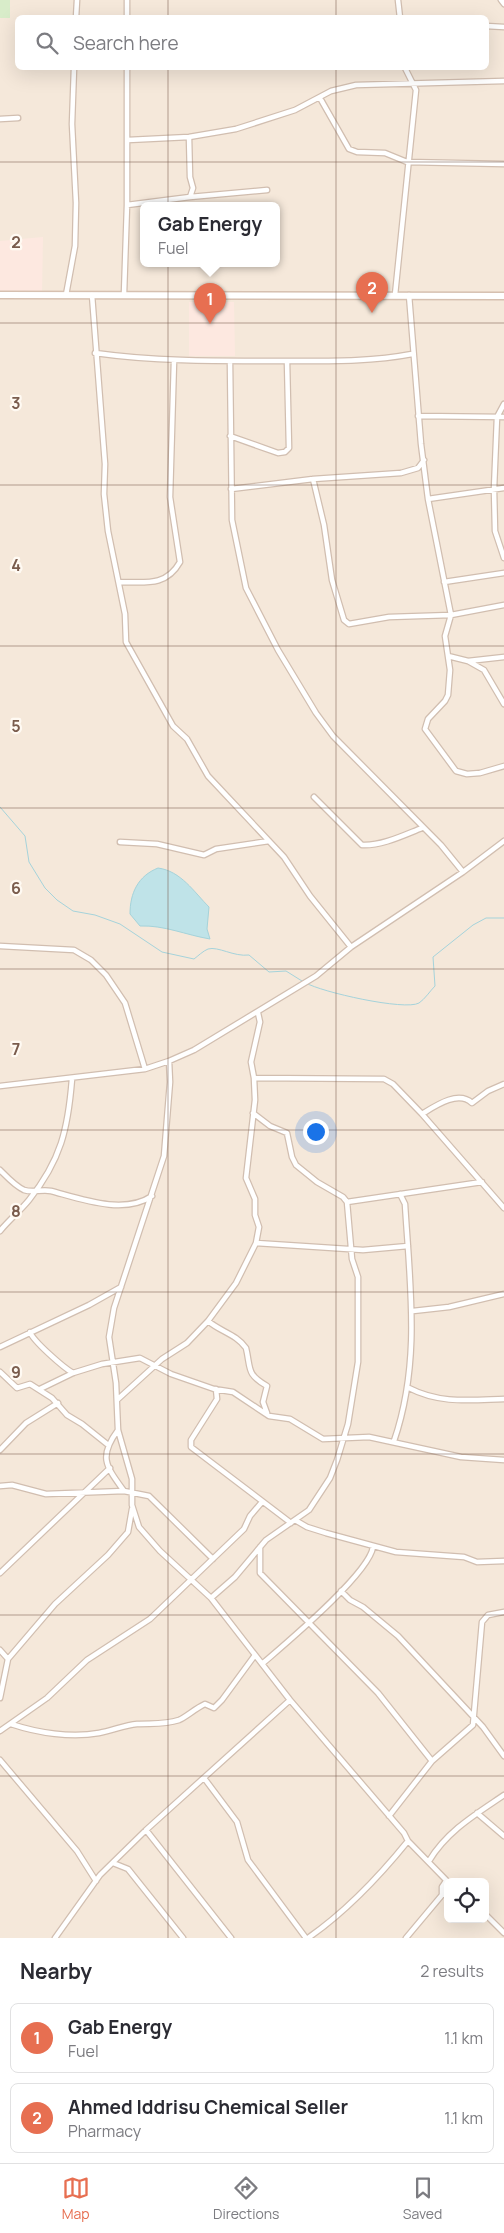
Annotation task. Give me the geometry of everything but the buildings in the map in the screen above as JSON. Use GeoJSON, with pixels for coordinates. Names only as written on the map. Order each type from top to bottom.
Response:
{"type":"FeatureCollection","features":[{"type":"Feature","properties":{"kind":"main road"},"geometry":{"type":"LineString","coordinates":[[0,295],[504,296]]}},
{"type":"Feature","properties":{"kind":"street"},"geometry":{"type":"LineString","coordinates":[[76,0],[76,15]]}},
{"type":"Feature","properties":{"kind":"street"},"geometry":{"type":"LineString","coordinates":[[127,0],[127,15]]}},
{"type":"Feature","properties":{"kind":"street"},"geometry":{"type":"LineString","coordinates":[[398,0],[400,15]]}},
{"type":"Feature","properties":{"kind":"street"},"geometry":{"type":"LineString","coordinates":[[501,0],[504,4]]}},
{"type":"Feature","properties":{"kind":"street"},"geometry":{"type":"LineString","coordinates":[[489,26],[504,27]]}},
{"type":"Feature","properties":{"kind":"street"},"geometry":{"type":"LineString","coordinates":[[66,295],[75,246],[76,203],[72,124],[74,70]]}},
{"type":"Feature","properties":{"kind":"street"},"geometry":{"type":"LineString","coordinates":[[124,294],[128,140],[127,70]]}},
{"type":"Feature","properties":{"kind":"street"},"geometry":{"type":"LineString","coordinates":[[395,296],[415,84],[406,70]]}},
{"type":"Feature","properties":{"kind":"street"},"geometry":{"type":"LineString","coordinates":[[128,140],[188,137],[236,129],[295,110],[331,91],[356,86],[504,81]]}},
{"type":"Feature","properties":{"kind":"street"},"geometry":{"type":"LineString","coordinates":[[320,98],[350,149],[357,152],[385,152],[407,162],[504,164]]}},
{"type":"Feature","properties":{"kind":"street"},"geometry":{"type":"LineString","coordinates":[[0,119],[18,118]]}},
{"type":"Feature","properties":{"kind":"street"},"geometry":{"type":"LineString","coordinates":[[188,137],[190,177],[194,188],[190,197]]}},
{"type":"Feature","properties":{"kind":"street"},"geometry":{"type":"LineString","coordinates":[[151,202],[267,190]]}},
{"type":"Feature","properties":{"kind":"street"},"geometry":{"type":"LineString","coordinates":[[127,205],[140,203]]}},
{"type":"Feature","properties":{"kind":"street"},"geometry":{"type":"LineString","coordinates":[[92,295],[95,353],[102,415],[108,532],[119,582],[126,642],[173,726],[187,739],[208,776],[284,857],[310,896],[351,947]]}},
{"type":"Feature","properties":{"kind":"street"},"geometry":{"type":"LineString","coordinates":[[409,295],[412,354],[428,499],[451,615],[446,636],[450,670],[448,695],[426,722],[426,731],[456,770],[467,774],[480,773],[504,766]]}},
{"type":"Feature","properties":{"kind":"street"},"geometry":{"type":"LineString","coordinates":[[95,353],[174,361],[230,362],[351,362],[412,354]]}},
{"type":"Feature","properties":{"kind":"street"},"geometry":{"type":"LineString","coordinates":[[119,582],[166,579],[175,571],[180,562],[170,497],[174,361]]}},
{"type":"Feature","properties":{"kind":"street"},"geometry":{"type":"LineString","coordinates":[[230,436],[278,453],[285,452],[289,448],[287,361]]}},
{"type":"Feature","properties":{"kind":"street"},"geometry":{"type":"LineString","coordinates":[[230,362],[232,520],[246,588],[278,650],[316,713],[333,736],[463,872]]}},
{"type":"Feature","properties":{"kind":"street"},"geometry":{"type":"LineString","coordinates":[[504,404],[497,417],[494,489],[495,532],[504,558]]}},
{"type":"Feature","properties":{"kind":"street"},"geometry":{"type":"LineString","coordinates":[[418,416],[504,417]]}},
{"type":"Feature","properties":{"kind":"street"},"geometry":{"type":"LineString","coordinates":[[231,489],[313,479],[411,471],[418,468],[424,460]]}},
{"type":"Feature","properties":{"kind":"street"},"geometry":{"type":"LineString","coordinates":[[313,479],[324,524],[332,580],[344,620],[349,624],[389,617],[451,615],[504,605]]}},
{"type":"Feature","properties":{"kind":"street"},"geometry":{"type":"LineString","coordinates":[[428,499],[504,488]]}},
{"type":"Feature","properties":{"kind":"street"},"geometry":{"type":"LineString","coordinates":[[444,582],[504,573]]}},
{"type":"Feature","properties":{"kind":"street"},"geometry":{"type":"LineString","coordinates":[[448,656],[468,661],[484,670],[504,704]]}},
{"type":"Feature","properties":{"kind":"street"},"geometry":{"type":"LineString","coordinates":[[468,661],[504,657]]}},
{"type":"Feature","properties":{"kind":"street"},"geometry":{"type":"LineString","coordinates":[[314,797],[362,845],[397,838],[422,828]]}},
{"type":"Feature","properties":{"kind":"street"},"geometry":{"type":"LineString","coordinates":[[0,1086],[145,1069],[169,1061],[202,1046],[316,976],[351,947],[463,872],[504,841]]}},
{"type":"Feature","properties":{"kind":"street"},"geometry":{"type":"LineString","coordinates":[[120,842],[157,844],[204,855],[216,849],[269,842]]}},
{"type":"Feature","properties":{"kind":"street"},"geometry":{"type":"LineString","coordinates":[[0,946],[74,950],[91,960],[106,975],[125,1003],[145,1069]]}},
{"type":"Feature","properties":{"kind":"street"},"geometry":{"type":"LineString","coordinates":[[117,1400],[170,1352],[187,1343],[208,1321],[236,1283],[256,1243],[259,1227],[255,1215],[255,1199],[246,1178],[253,1112],[254,1078],[251,1062],[260,1022],[258,1013]]}},
{"type":"Feature","properties":{"kind":"street"},"geometry":{"type":"LineString","coordinates":[[0,1698],[8,1659],[55,1604],[108,1554],[128,1532],[131,1522],[132,1480],[118,1430],[110,1327],[121,1287],[164,1156],[170,1082],[169,1061]]}},
{"type":"Feature","properties":{"kind":"street"},"geometry":{"type":"LineString","coordinates":[[254,1078],[378,1078],[393,1084],[422,1114],[504,1208]]}},
{"type":"Feature","properties":{"kind":"street"},"geometry":{"type":"LineString","coordinates":[[0,1231],[36,1191],[56,1162],[63,1143],[70,1112],[72,1079]]}},
{"type":"Feature","properties":{"kind":"street"},"geometry":{"type":"LineString","coordinates":[[422,1114],[447,1100],[466,1099],[472,1103],[488,1091],[504,1084]]}},
{"type":"Feature","properties":{"kind":"street"},"geometry":{"type":"LineString","coordinates":[[211,1598],[235,1577],[272,1535],[293,1522],[315,1504],[330,1478],[348,1424],[358,1362],[358,1278],[350,1249],[347,1202],[343,1197],[301,1171],[292,1157],[287,1133],[270,1126],[253,1112]]}},
{"type":"Feature","properties":{"kind":"street"},"geometry":{"type":"LineString","coordinates":[[0,1170],[18,1186],[36,1191],[50,1191],[81,1200],[132,1204],[144,1202],[152,1196]]}},
{"type":"Feature","properties":{"kind":"street"},"geometry":{"type":"LineString","coordinates":[[347,1202],[482,1182]]}},
{"type":"Feature","properties":{"kind":"street"},"geometry":{"type":"LineString","coordinates":[[394,1441],[403,1415],[409,1388],[413,1350],[413,1311],[405,1204],[400,1194]]}},
{"type":"Feature","properties":{"kind":"street"},"geometry":{"type":"LineString","coordinates":[[256,1243],[296,1248],[363,1250],[408,1246]]}},
{"type":"Feature","properties":{"kind":"street"},"geometry":{"type":"LineString","coordinates":[[0,1347],[89,1305],[121,1287]]}},
{"type":"Feature","properties":{"kind":"street"},"geometry":{"type":"LineString","coordinates":[[413,1311],[449,1307],[504,1294]]}},
{"type":"Feature","properties":{"kind":"street"},"geometry":{"type":"LineString","coordinates":[[208,1321],[220,1330],[230,1333],[246,1348],[247,1364],[253,1378],[267,1386],[263,1402],[268,1415]]}},
{"type":"Feature","properties":{"kind":"street"},"geometry":{"type":"LineString","coordinates":[[30,1332],[36,1342],[73,1373]]}},
{"type":"Feature","properties":{"kind":"street"},"geometry":{"type":"LineString","coordinates":[[40,1389],[73,1373],[113,1362],[140,1358],[168,1373],[216,1390],[233,1392],[268,1415],[290,1419],[324,1439],[369,1438],[394,1441],[461,1457],[504,1460]]}},
{"type":"Feature","properties":{"kind":"street"},"geometry":{"type":"LineString","coordinates":[[0,1372],[17,1388],[28,1384],[40,1389],[58,1403],[67,1415],[82,1424],[107,1444]]}},
{"type":"Feature","properties":{"kind":"street"},"geometry":{"type":"LineString","coordinates":[[409,1388],[429,1396],[451,1400],[504,1399]]}},
{"type":"Feature","properties":{"kind":"street"},"geometry":{"type":"LineString","coordinates":[[216,1390],[217,1399],[191,1440],[191,1447],[262,1502],[293,1522],[373,1547],[425,1555],[464,1557],[477,1562],[504,1561]]}},
{"type":"Feature","properties":{"kind":"street"},"geometry":{"type":"LineString","coordinates":[[0,1450],[26,1423],[58,1403]]}},
{"type":"Feature","properties":{"kind":"street"},"geometry":{"type":"LineString","coordinates":[[118,1430],[107,1444],[106,1454],[110,1468],[124,1491]]}},
{"type":"Feature","properties":{"kind":"street"},"geometry":{"type":"LineString","coordinates":[[0,1573],[110,1468]]}},
{"type":"Feature","properties":{"kind":"street"},"geometry":{"type":"LineString","coordinates":[[0,1486],[12,1485],[46,1494],[124,1491],[150,1496],[213,1559]]}},
{"type":"Feature","properties":{"kind":"street"},"geometry":{"type":"LineString","coordinates":[[0,1731],[47,1698],[87,1660],[150,1619],[244,1529],[250,1516],[262,1502]]}},
{"type":"Feature","properties":{"kind":"street"},"geometry":{"type":"LineString","coordinates":[[132,1505],[139,1526],[160,1551],[211,1598],[290,1700],[404,1833],[408,1841],[444,1878]]}},
{"type":"Feature","properties":{"kind":"street"},"geometry":{"type":"LineString","coordinates":[[260,1547],[260,1573],[378,1693],[432,1760]]}},
{"type":"Feature","properties":{"kind":"street"},"geometry":{"type":"LineString","coordinates":[[262,1664],[310,1623],[341,1591],[366,1562],[372,1553],[373,1547]]}},
{"type":"Feature","properties":{"kind":"street"},"geometry":{"type":"LineString","coordinates":[[341,1591],[398,1636],[474,1718],[504,1756]]}},
{"type":"Feature","properties":{"kind":"street"},"geometry":{"type":"LineString","coordinates":[[389,1816],[432,1760],[456,1737],[469,1728],[474,1718],[475,1682],[482,1622],[488,1615],[504,1612]]}},
{"type":"Feature","properties":{"kind":"street"},"geometry":{"type":"LineString","coordinates":[[0,1650],[8,1659]]}},
{"type":"Feature","properties":{"kind":"street"},"geometry":{"type":"LineString","coordinates":[[11,1724],[32,1731],[98,1734],[135,1724],[162,1724],[181,1719],[190,1711],[205,1704],[214,1708],[255,1655]]}},
{"type":"Feature","properties":{"kind":"street"},"geometry":{"type":"LineString","coordinates":[[55,1938],[96,1881],[113,1863],[146,1830],[290,1700]]}},
{"type":"Feature","properties":{"kind":"street"},"geometry":{"type":"LineString","coordinates":[[0,1760],[77,1851],[96,1881]]}},
{"type":"Feature","properties":{"kind":"street"},"geometry":{"type":"LineString","coordinates":[[204,1778],[237,1822],[248,1860],[307,1938],[331,1922],[354,1901],[382,1873],[408,1841]]}},
{"type":"Feature","properties":{"kind":"street"},"geometry":{"type":"LineString","coordinates":[[429,1861],[439,1844],[477,1813],[504,1795]]}},
{"type":"Feature","properties":{"kind":"street"},"geometry":{"type":"LineString","coordinates":[[477,1813],[504,1836]]}},
{"type":"Feature","properties":{"kind":"street"},"geometry":{"type":"LineString","coordinates":[[146,1830],[231,1938]]}},
{"type":"Feature","properties":{"kind":"street"},"geometry":{"type":"LineString","coordinates":[[113,1863],[124,1866],[137,1879],[183,1938]]}},
{"type":"Feature","properties":{"kind":"street"},"geometry":{"type":"LineString","coordinates":[[406,1938],[444,1895]]}},
{"type":"Feature","properties":{"kind":"street"},"geometry":{"type":"LineString","coordinates":[[489,1918],[504,1933]]}},
{"type":"Feature","properties":{"kind":"shaded area"},"geometry":{"type":"Polygon","coordinates":[[[0,0],[504,0],[504,1938],[0,1938],[0,0]]]}},
{"type":"Feature","properties":{"kind":"shaded area"},"geometry":{"type":"Polygon","coordinates":[[[43,237],[42,294],[0,294],[0,241],[43,237]]]}},
{"type":"Feature","properties":{"kind":"shaded area"},"geometry":{"type":"Polygon","coordinates":[[[189,302],[234,302],[235,356],[189,356],[189,302]]]}},
{"type":"Feature","properties":{"kind":"green space"},"geometry":{"type":"Polygon","coordinates":[[[0,0],[10,0],[10,18],[0,18],[0,0]]]}},
{"type":"Feature","properties":{"kind":"water"},"geometry":{"type":"Polygon","coordinates":[[[158,868],[174,873],[209,907],[207,929],[210,939],[166,929],[140,926],[130,914],[130,906],[136,886],[151,871],[158,868]]]}},
{"type":"Feature","properties":{"kind":"waterway"},"geometry":{"type":"LineString","coordinates":[[0,807],[25,836],[29,862],[45,888],[57,900],[73,911],[95,915],[120,924],[162,952],[194,959],[212,948],[249,955],[269,972],[286,971],[302,981]]}},
{"type":"Feature","properties":{"kind":"waterway"},"geometry":{"type":"LineString","coordinates":[[306,983],[328,991],[381,1003],[398,1005],[419,1003],[435,986],[433,957],[473,925],[486,918],[504,918]]}},
{"type":"Feature","properties":{"kind":"place","name":"Ahmed Iddrisu Chemical Seller"},"geometry":{"type":"Point","coordinates":[372,313]}},
{"type":"Feature","properties":{"kind":"place","name":"Gab Energy"},"geometry":{"type":"Point","coordinates":[210,324]}}]}
